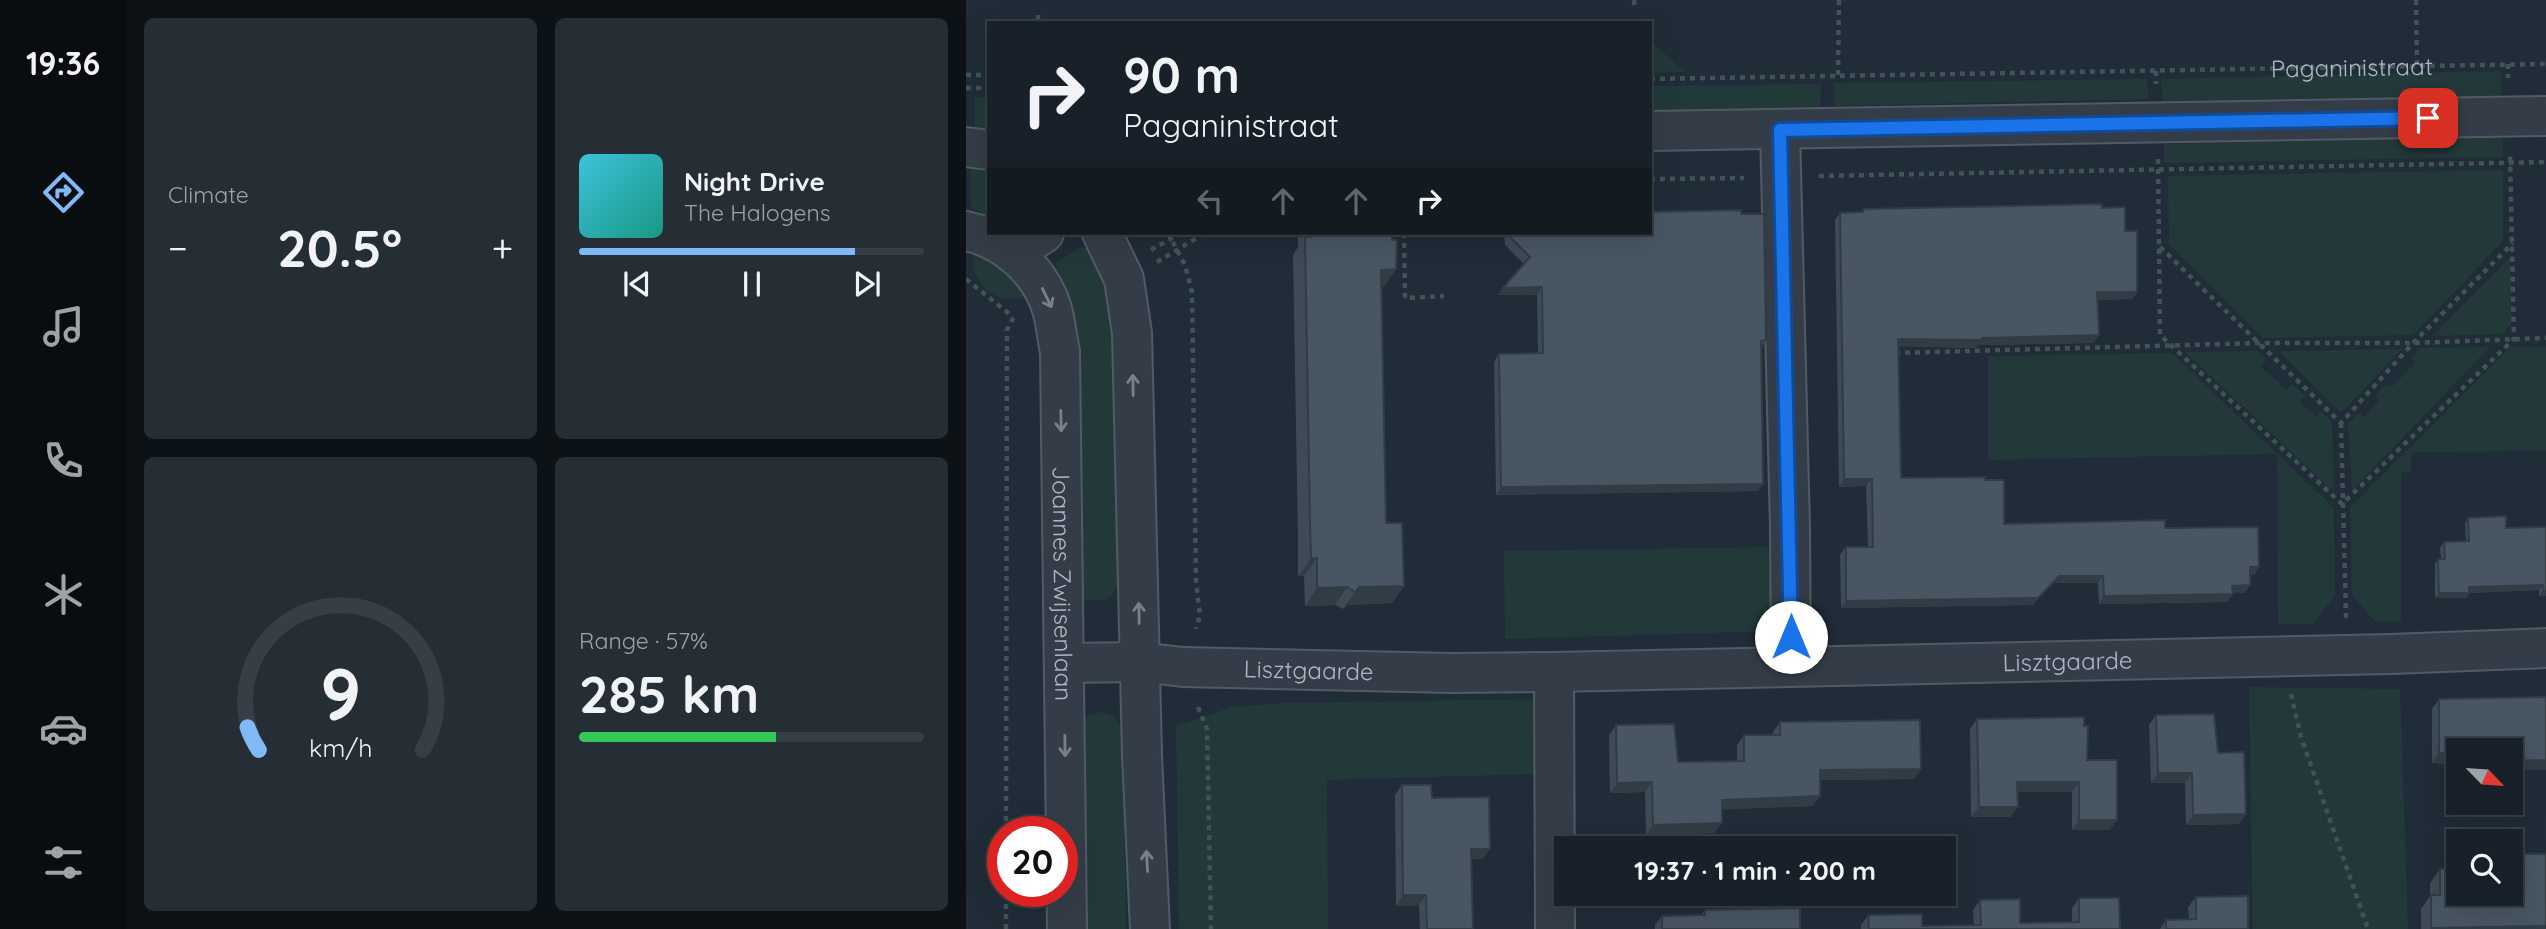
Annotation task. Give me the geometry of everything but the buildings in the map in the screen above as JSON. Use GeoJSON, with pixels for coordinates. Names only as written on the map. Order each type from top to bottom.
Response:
{"type":"FeatureCollection","features":[{"type":"Feature","properties":{"kind":"street"},"geometry":{"type":"LineString","coordinates":[[1652,131],[2546,116]]}},
{"type":"Feature","properties":{"kind":"street"},"geometry":{"type":"LineString","coordinates":[[1780,130],[1791,667]]}},
{"type":"Feature","properties":{"kind":"street"},"geometry":{"type":"LineString","coordinates":[[966,147],[987,150]]}},
{"type":"Feature","properties":{"kind":"street","name":"Joannes Zwijsenlaan"},"geometry":{"type":"LineString","coordinates":[[966,231],[990,239],[1029,243],[1027,266],[1044,290],[1052,309],[1060,352],[1067,929]]}},
{"type":"Feature","properties":{"kind":"street"},"geometry":{"type":"LineString","coordinates":[[1103,235],[1124,279],[1131,324],[1150,929]]}},
{"type":"Feature","properties":{"kind":"street","name":"Lisztgaarde"},"geometry":{"type":"LineString","coordinates":[[1064,663],[1140,662],[1183,667],[1451,673],[1554,672],[2288,656],[2346,641],[2546,648]]}},
{"type":"Feature","properties":{"kind":"street"},"geometry":{"type":"LineString","coordinates":[[1554,672],[1555,929]]}},
{"type":"Feature","properties":{"kind":"path"},"geometry":{"type":"LineString","coordinates":[[1634,0],[1634,9]]}},
{"type":"Feature","properties":{"kind":"path"},"geometry":{"type":"LineString","coordinates":[[1838,75],[1839,0]]}},
{"type":"Feature","properties":{"kind":"path"},"geometry":{"type":"LineString","coordinates":[[2416,0],[2417,65]]}},
{"type":"Feature","properties":{"kind":"path"},"geometry":{"type":"LineString","coordinates":[[1038,15],[1038,21]]}},
{"type":"Feature","properties":{"kind":"path"},"geometry":{"type":"LineString","coordinates":[[2342,504],[2514,338],[2508,64]]}},
{"type":"Feature","properties":{"kind":"path","name":"Paganinistraat"},"geometry":{"type":"LineString","coordinates":[[1652,79],[2546,64]]}},
{"type":"Feature","properties":{"kind":"path"},"geometry":{"type":"LineString","coordinates":[[2156,71],[2160,335],[2342,504]]}},
{"type":"Feature","properties":{"kind":"path"},"geometry":{"type":"LineString","coordinates":[[966,75],[987,75]]}},
{"type":"Feature","properties":{"kind":"path"},"geometry":{"type":"LineString","coordinates":[[966,88],[987,88]]}},
{"type":"Feature","properties":{"kind":"path"},"geometry":{"type":"LineString","coordinates":[[1652,179],[2546,162]]}},
{"type":"Feature","properties":{"kind":"path"},"geometry":{"type":"LineString","coordinates":[[1169,235],[1185,265],[1192,292],[1196,582],[1200,615],[1183,667],[1207,729],[1211,929]]}},
{"type":"Feature","properties":{"kind":"path"},"geometry":{"type":"LineString","coordinates":[[1183,235],[1188,243]]}},
{"type":"Feature","properties":{"kind":"path"},"geometry":{"type":"LineString","coordinates":[[1404,235],[1405,298],[1444,296]]}},
{"type":"Feature","properties":{"kind":"path"},"geometry":{"type":"LineString","coordinates":[[2346,641],[2341,423],[2413,343],[2513,243]]}},
{"type":"Feature","properties":{"kind":"path"},"geometry":{"type":"LineString","coordinates":[[2159,246],[2341,423]]}},
{"type":"Feature","properties":{"kind":"path"},"geometry":{"type":"LineString","coordinates":[[966,279],[1013,317],[1007,330],[1006,816]]}},
{"type":"Feature","properties":{"kind":"path"},"geometry":{"type":"LineString","coordinates":[[1882,353],[2546,338]]}},
{"type":"Feature","properties":{"kind":"path"},"geometry":{"type":"LineString","coordinates":[[2288,656],[2294,715],[2368,929]]}},
{"type":"Feature","properties":{"kind":"path"},"geometry":{"type":"LineString","coordinates":[[1006,907],[1006,929]]}},
{"type":"Feature","properties":{"kind":"green space"},"geometry":{"type":"Polygon","coordinates":[[[1652,42],[1684,72],[1652,73],[1652,42]]]}},
{"type":"Feature","properties":{"kind":"green space"},"geometry":{"type":"Polygon","coordinates":[[[2501,71],[2501,96],[2163,101],[2161,79],[2501,71]]]}},
{"type":"Feature","properties":{"kind":"green space"},"geometry":{"type":"Polygon","coordinates":[[[2147,79],[2148,99],[1835,106],[1834,83],[2147,79]]]}},
{"type":"Feature","properties":{"kind":"green space"},"geometry":{"type":"Polygon","coordinates":[[[1821,84],[1820,107],[1652,110],[1652,86],[1821,84]]]}},
{"type":"Feature","properties":{"kind":"green space"},"geometry":{"type":"Polygon","coordinates":[[[975,97],[987,97],[987,135],[975,135],[975,97]]]}},
{"type":"Feature","properties":{"kind":"green space"},"geometry":{"type":"Polygon","coordinates":[[[2502,137],[2503,157],[2164,163],[2164,144],[2502,137]]]}},
{"type":"Feature","properties":{"kind":"green space"},"geometry":{"type":"Polygon","coordinates":[[[970,163],[987,167],[987,215],[971,208],[970,163]]]}},
{"type":"Feature","properties":{"kind":"green space"},"geometry":{"type":"Polygon","coordinates":[[[2503,170],[2503,241],[2413,335],[2263,338],[2169,244],[2168,176],[2503,170]]]}},
{"type":"Feature","properties":{"kind":"green space"},"geometry":{"type":"Polygon","coordinates":[[[1082,247],[1089,249],[1105,273],[1115,343],[1119,579],[1110,596],[1096,601],[1082,599],[1075,588],[1053,271],[1057,262],[1082,247]]]}},
{"type":"Feature","properties":{"kind":"green space"},"geometry":{"type":"Polygon","coordinates":[[[973,249],[1003,265],[1027,296],[1012,299],[989,292],[978,280],[975,272],[973,249]]]}},
{"type":"Feature","properties":{"kind":"green space"},"geometry":{"type":"Polygon","coordinates":[[[2510,257],[2512,323],[2502,334],[2433,336],[2510,257]]]}},
{"type":"Feature","properties":{"kind":"green space"},"geometry":{"type":"Polygon","coordinates":[[[2490,347],[2352,490],[2348,424],[2358,413],[2364,417],[2379,400],[2375,396],[2386,384],[2392,387],[2415,363],[2411,357],[2420,348],[2490,347]]]}},
{"type":"Feature","properties":{"kind":"green space"},"geometry":{"type":"Polygon","coordinates":[[[2511,347],[2546,347],[2546,451],[2411,452],[2411,472],[2401,473],[2401,621],[2375,622],[2352,594],[2350,507],[2511,347]]]}},
{"type":"Feature","properties":{"kind":"green space"},"geometry":{"type":"Polygon","coordinates":[[[2402,349],[2341,413],[2279,351],[2402,349]]]}},
{"type":"Feature","properties":{"kind":"green space"},"geometry":{"type":"Polygon","coordinates":[[[2257,351],[2267,360],[2261,366],[2286,390],[2292,384],[2305,396],[2300,402],[2316,417],[2322,412],[2332,422],[2334,492],[2185,352],[2257,351]]]}},
{"type":"Feature","properties":{"kind":"green space"},"geometry":{"type":"Polygon","coordinates":[[[2172,353],[2334,508],[2335,595],[2313,624],[2278,624],[2277,454],[1988,460],[1988,356],[2172,353]]]}},
{"type":"Feature","properties":{"kind":"green space"},"geometry":{"type":"Polygon","coordinates":[[[1771,549],[1776,557],[1777,631],[1505,639],[1504,551],[1771,549]]]}},
{"type":"Feature","properties":{"kind":"green space"},"geometry":{"type":"Polygon","coordinates":[[[2249,687],[2400,689],[2408,929],[2253,929],[2249,687]]]}},
{"type":"Feature","properties":{"kind":"green space"},"geometry":{"type":"Polygon","coordinates":[[[1535,699],[1537,774],[1327,780],[1328,929],[1179,929],[1176,726],[1233,707],[1282,703],[1535,699]]]}},
{"type":"Feature","properties":{"kind":"green space"},"geometry":{"type":"Polygon","coordinates":[[[1102,712],[1114,717],[1122,730],[1126,929],[1087,929],[1081,729],[1087,715],[1102,712]]]}},
{"type":"Feature","properties":{"kind":"route"},"geometry":{"type":"LineString","coordinates":[[1791,637],[1780,130],[2428,118]]}}]}
